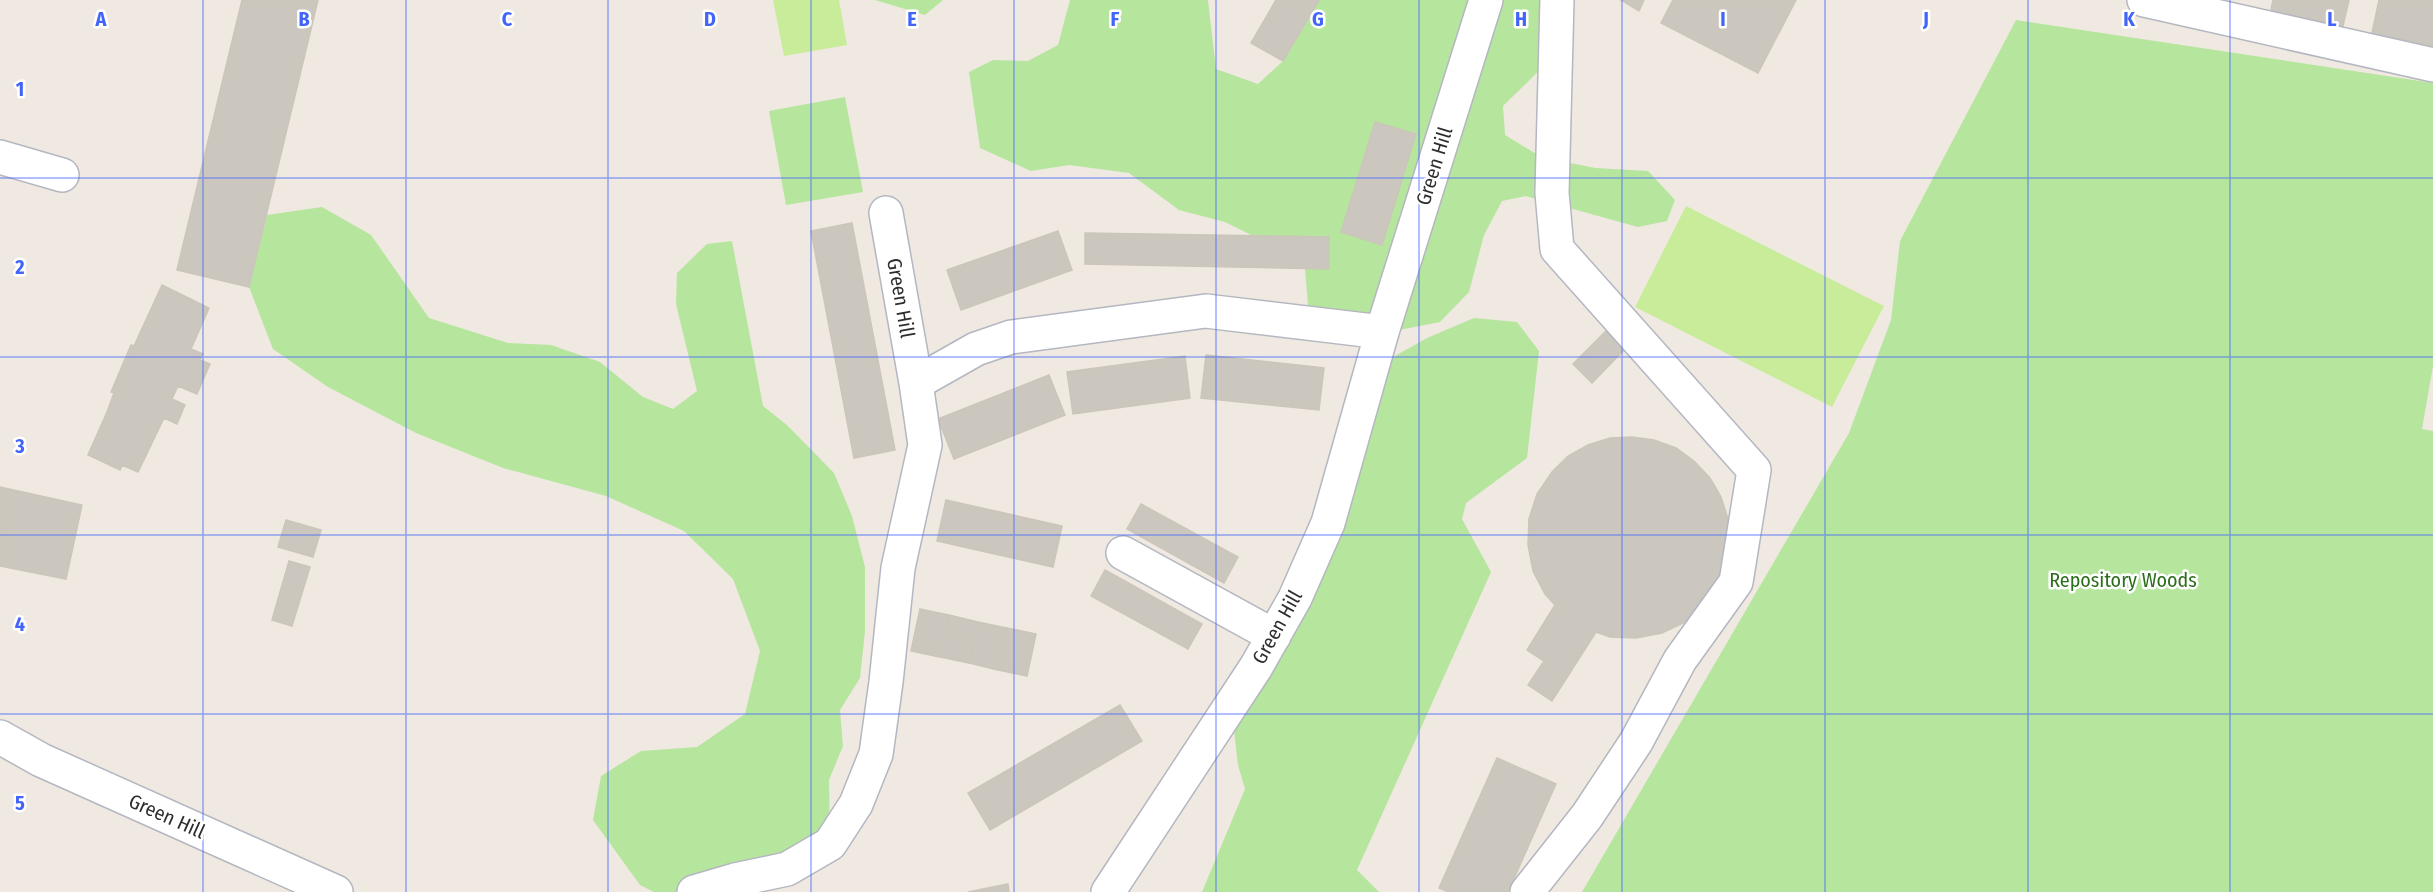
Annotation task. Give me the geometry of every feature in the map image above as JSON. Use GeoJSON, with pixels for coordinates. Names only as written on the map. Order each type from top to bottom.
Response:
{"type":"FeatureCollection","features":[{"type":"Feature","properties":{"kind":"street","name":"Green Hill"},"geometry":{"type":"LineString","coordinates":[[1108,892],[1274,636],[1295,598],[1328,523],[1382,332],[1486,0]]}},
{"type":"Feature","properties":{"kind":"street"},"geometry":{"type":"LineString","coordinates":[[1527,892],[1587,816],[1636,742],[1680,660],[1736,582],[1754,470],[1557,249],[1551,193],[1557,0]]}},
{"type":"Feature","properties":{"kind":"street"},"geometry":{"type":"LineString","coordinates":[[2144,0],[2433,65]]}},
{"type":"Feature","properties":{"kind":"street"},"geometry":{"type":"LineString","coordinates":[[0,157],[62,175]]}},
{"type":"Feature","properties":{"kind":"street","name":"Green Hill"},"geometry":{"type":"LineString","coordinates":[[694,892],[735,880],[787,869],[830,844],[856,804],[876,754],[898,568],[925,446],[886,213]]}},
{"type":"Feature","properties":{"kind":"street"},"geometry":{"type":"LineString","coordinates":[[916,383],[976,349],[1011,337],[1206,311],[1382,332]]}},
{"type":"Feature","properties":{"kind":"street"},"geometry":{"type":"LineString","coordinates":[[1123,553],[1274,636]]}},
{"type":"Feature","properties":{"kind":"street","name":"Green Hill"},"geometry":{"type":"LineString","coordinates":[[0,737],[41,760],[336,892]]}},
{"type":"Feature","properties":{"kind":"green space"},"geometry":{"type":"Polygon","coordinates":[[[773,0],[839,0],[847,45],[784,56],[773,0]]]}},
{"type":"Feature","properties":{"kind":"green space"},"geometry":{"type":"Polygon","coordinates":[[[875,0],[943,0],[925,15],[875,0]]]}},
{"type":"Feature","properties":{"kind":"green space"},"geometry":{"type":"Polygon","coordinates":[[[1070,0],[1208,0],[1216,69],[1258,84],[1283,61],[1319,0],[1557,0],[1556,54],[1503,106],[1505,135],[1541,157],[1595,168],[1648,171],[1675,200],[1667,221],[1638,227],[1526,196],[1502,201],[1484,235],[1469,292],[1440,322],[1399,330],[1333,326],[1308,305],[1305,269],[1329,269],[1329,238],[1253,236],[1225,222],[1179,210],[1129,173],[1069,165],[1031,171],[980,148],[969,72],[993,60],[1028,61],[1058,45],[1070,0]]]}},
{"type":"Feature","properties":{"kind":"green space","name":"Repository Woods"},"geometry":{"type":"Polygon","coordinates":[[[2016,20],[2433,83],[2433,366],[2422,429],[2433,431],[2433,892],[1582,892],[1849,433],[1891,320],[1900,241],[2016,20]]]}},
{"type":"Feature","properties":{"kind":"green space"},"geometry":{"type":"Polygon","coordinates":[[[845,97],[863,192],[786,205],[769,111],[845,97]]]}},
{"type":"Feature","properties":{"kind":"green space"},"geometry":{"type":"Polygon","coordinates":[[[1686,206],[1884,306],[1832,407],[1635,307],[1686,206]]]}},
{"type":"Feature","properties":{"kind":"green space"},"geometry":{"type":"Polygon","coordinates":[[[322,207],[371,235],[429,318],[508,343],[551,345],[600,362],[643,397],[673,409],[697,391],[676,304],[677,273],[707,244],[732,241],[763,406],[787,425],[834,473],[852,516],[865,567],[865,631],[860,678],[840,710],[843,746],[829,780],[830,844],[694,892],[654,892],[640,885],[593,820],[601,776],[641,751],[697,747],[745,714],[760,651],[733,579],[684,531],[606,496],[503,468],[416,433],[328,387],[273,349],[249,287],[267,215],[322,207]]]}},
{"type":"Feature","properties":{"kind":"green space"},"geometry":{"type":"Polygon","coordinates":[[[1474,318],[1517,322],[1539,351],[1527,458],[1466,503],[1462,519],[1491,572],[1357,870],[1379,892],[1202,892],[1245,789],[1238,765],[1231,704],[1256,667],[1372,369],[1427,338],[1474,318]]]}},
{"type":"Feature","properties":{"kind":"building"},"geometry":{"type":"Polygon","coordinates":[[[242,0],[318,0],[249,287],[177,270],[242,0]]]}},
{"type":"Feature","properties":{"kind":"building"},"geometry":{"type":"Polygon","coordinates":[[[1276,0],[1319,0],[1283,61],[1251,43],[1276,0]]]}},
{"type":"Feature","properties":{"kind":"building"},"geometry":{"type":"Polygon","coordinates":[[[1621,0],[1644,0],[1639,11],[1621,0]]]}},
{"type":"Feature","properties":{"kind":"building"},"geometry":{"type":"Polygon","coordinates":[[[1673,0],[1796,0],[1758,73],[1661,23],[1673,0]]]}},
{"type":"Feature","properties":{"kind":"building"},"geometry":{"type":"Polygon","coordinates":[[[2273,0],[2349,0],[2343,26],[2271,10],[2273,0]]]}},
{"type":"Feature","properties":{"kind":"building"},"geometry":{"type":"Polygon","coordinates":[[[2379,0],[2433,0],[2433,46],[2372,33],[2379,0]]]}},
{"type":"Feature","properties":{"kind":"building"},"geometry":{"type":"Polygon","coordinates":[[[1375,122],[1416,134],[1382,245],[1341,232],[1375,122]]]}},
{"type":"Feature","properties":{"kind":"building"},"geometry":{"type":"Polygon","coordinates":[[[852,223],[895,450],[854,458],[811,231],[852,223]]]}},
{"type":"Feature","properties":{"kind":"building"},"geometry":{"type":"Polygon","coordinates":[[[1058,231],[1072,270],[961,310],[947,270],[1058,231]]]}},
{"type":"Feature","properties":{"kind":"building"},"geometry":{"type":"Polygon","coordinates":[[[1085,233],[1329,237],[1329,269],[1085,264],[1085,233]]]}},
{"type":"Feature","properties":{"kind":"building"},"geometry":{"type":"Polygon","coordinates":[[[162,285],[209,308],[191,349],[203,354],[200,360],[210,364],[197,394],[178,386],[172,399],[185,405],[177,424],[164,418],[138,472],[122,465],[120,470],[88,455],[107,412],[114,393],[111,392],[131,345],[134,346],[162,285]]]}},
{"type":"Feature","properties":{"kind":"building"},"geometry":{"type":"Polygon","coordinates":[[[1606,331],[1625,349],[1592,383],[1573,364],[1606,331]]]}},
{"type":"Feature","properties":{"kind":"building"},"geometry":{"type":"Polygon","coordinates":[[[1206,355],[1324,368],[1319,410],[1201,398],[1206,355]]]}},
{"type":"Feature","properties":{"kind":"building"},"geometry":{"type":"Polygon","coordinates":[[[1185,356],[1190,398],[1073,414],[1067,372],[1185,356]]]}},
{"type":"Feature","properties":{"kind":"building"},"geometry":{"type":"Polygon","coordinates":[[[1049,375],[1065,415],[954,459],[938,419],[1049,375]]]}},
{"type":"Feature","properties":{"kind":"building"},"geometry":{"type":"Polygon","coordinates":[[[1632,437],[1654,440],[1676,448],[1694,461],[1710,478],[1721,497],[1728,519],[1730,542],[1718,586],[1705,604],[1685,622],[1662,633],[1636,638],[1610,637],[1596,632],[1552,701],[1528,685],[1544,661],[1527,650],[1555,605],[1545,594],[1533,571],[1528,545],[1529,519],[1537,494],[1552,472],[1568,456],[1588,445],[1610,438],[1632,437]]]}},
{"type":"Feature","properties":{"kind":"building"},"geometry":{"type":"Polygon","coordinates":[[[0,487],[82,505],[66,579],[0,566],[0,487]]]}},
{"type":"Feature","properties":{"kind":"building"},"geometry":{"type":"Polygon","coordinates":[[[946,500],[1062,526],[1053,567],[937,541],[946,500]]]}},
{"type":"Feature","properties":{"kind":"building"},"geometry":{"type":"Polygon","coordinates":[[[1141,504],[1238,557],[1224,583],[1127,529],[1141,504]]]}},
{"type":"Feature","properties":{"kind":"building"},"geometry":{"type":"Polygon","coordinates":[[[286,520],[321,530],[313,557],[278,547],[286,520]]]}},
{"type":"Feature","properties":{"kind":"building"},"geometry":{"type":"Polygon","coordinates":[[[289,561],[310,567],[292,626],[272,620],[289,561]]]}},
{"type":"Feature","properties":{"kind":"building"},"geometry":{"type":"Polygon","coordinates":[[[1105,570],[1202,624],[1188,649],[1091,596],[1105,570]]]}},
{"type":"Feature","properties":{"kind":"building"},"geometry":{"type":"Polygon","coordinates":[[[920,609],[949,615],[940,657],[911,651],[920,609]]]}},
{"type":"Feature","properties":{"kind":"building"},"geometry":{"type":"Polygon","coordinates":[[[949,615],[978,622],[969,663],[940,657],[949,615]]]}},
{"type":"Feature","properties":{"kind":"building"},"geometry":{"type":"Polygon","coordinates":[[[978,622],[1007,628],[998,670],[969,663],[978,622]]]}},
{"type":"Feature","properties":{"kind":"building"},"geometry":{"type":"Polygon","coordinates":[[[1007,628],[1036,634],[1027,676],[998,670],[1007,628]]]}},
{"type":"Feature","properties":{"kind":"building"},"geometry":{"type":"Polygon","coordinates":[[[1120,705],[1142,741],[990,830],[968,793],[1120,705]]]}},
{"type":"Feature","properties":{"kind":"building"},"geometry":{"type":"Polygon","coordinates":[[[1497,758],[1556,784],[1508,892],[1449,892],[1439,888],[1497,758]]]}},
{"type":"Feature","properties":{"kind":"building"},"geometry":{"type":"Polygon","coordinates":[[[1008,884],[1009,892],[968,892],[1008,884]]]}}]}
